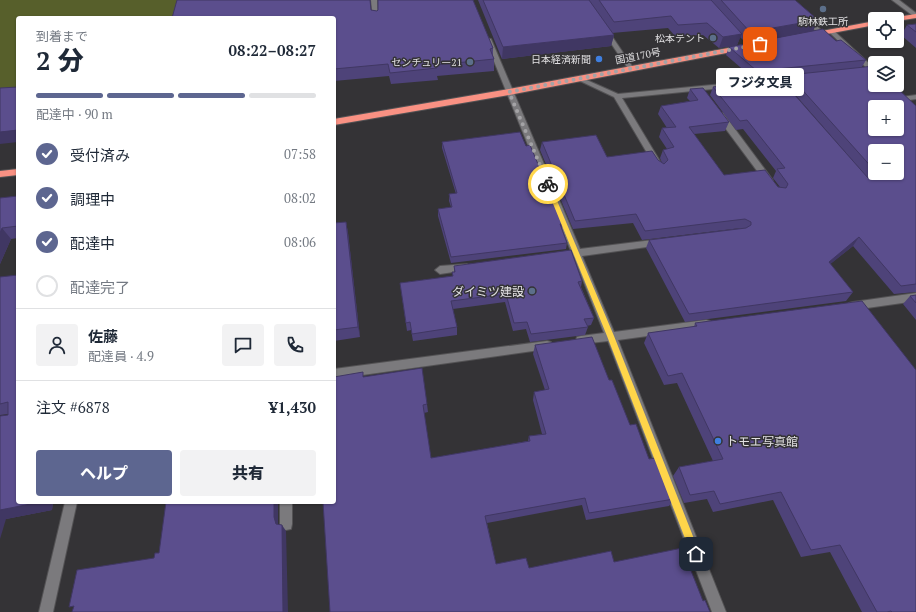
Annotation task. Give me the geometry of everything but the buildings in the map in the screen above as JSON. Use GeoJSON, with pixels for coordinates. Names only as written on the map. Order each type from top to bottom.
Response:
{"type":"FeatureCollection","features":[{"type":"Feature","properties":{"kind":"highway"},"geometry":{"type":"LineString","coordinates":[[904,18],[916,16]]}},
{"type":"Feature","properties":{"kind":"highway"},"geometry":{"type":"LineString","coordinates":[[799,37],[868,24]]}},
{"type":"Feature","properties":{"kind":"highway","name":"国道170号"},"geometry":{"type":"LineString","coordinates":[[336,122],[580,79],[745,45]]}},
{"type":"Feature","properties":{"kind":"highway"},"geometry":{"type":"LineString","coordinates":[[0,174],[16,172]]}},
{"type":"Feature","properties":{"kind":"street"},"geometry":{"type":"LineString","coordinates":[[374,0],[376,20]]}},
{"type":"Feature","properties":{"kind":"street"},"geometry":{"type":"LineString","coordinates":[[786,0],[821,33]]}},
{"type":"Feature","properties":{"kind":"street"},"geometry":{"type":"LineString","coordinates":[[895,0],[916,16]]}},
{"type":"Feature","properties":{"kind":"street"},"geometry":{"type":"LineString","coordinates":[[602,26],[631,69]]}},
{"type":"Feature","properties":{"kind":"street"},"geometry":{"type":"LineString","coordinates":[[484,29],[611,336],[719,612]]}},
{"type":"Feature","properties":{"kind":"street"},"geometry":{"type":"LineString","coordinates":[[831,31],[868,69]]}},
{"type":"Feature","properties":{"kind":"street"},"geometry":{"type":"LineString","coordinates":[[580,79],[617,96],[702,91],[738,84]]}},
{"type":"Feature","properties":{"kind":"street"},"geometry":{"type":"LineString","coordinates":[[617,96],[660,168]]}},
{"type":"Feature","properties":{"kind":"street"},"geometry":{"type":"LineString","coordinates":[[911,108],[899,96],[916,97]]}},
{"type":"Feature","properties":{"kind":"street"},"geometry":{"type":"LineString","coordinates":[[713,106],[773,186]]}},
{"type":"Feature","properties":{"kind":"street"},"geometry":{"type":"LineString","coordinates":[[561,255],[670,241]]}},
{"type":"Feature","properties":{"kind":"street"},"geometry":{"type":"LineString","coordinates":[[440,270],[478,265]]}},
{"type":"Feature","properties":{"kind":"street"},"geometry":{"type":"LineString","coordinates":[[845,307],[916,297]]}},
{"type":"Feature","properties":{"kind":"street"},"geometry":{"type":"LineString","coordinates":[[861,305],[870,317]]}},
{"type":"Feature","properties":{"kind":"street"},"geometry":{"type":"LineString","coordinates":[[571,342],[720,322]]}},
{"type":"Feature","properties":{"kind":"street"},"geometry":{"type":"LineString","coordinates":[[336,374],[555,344]]}},
{"type":"Feature","properties":{"kind":"street"},"geometry":{"type":"LineString","coordinates":[[46,612],[71,504]]}},
{"type":"Feature","properties":{"kind":"street"},"geometry":{"type":"LineString","coordinates":[[286,504],[286,524]]}},
{"type":"Feature","properties":{"kind":"green space"},"geometry":{"type":"Polygon","coordinates":[[[0,0],[178,0],[174,16],[16,16],[16,90],[0,92],[0,0]]]}},
{"type":"Feature","properties":{"kind":"way so far"},"geometry":{"type":"LineString","coordinates":[[548,184],[509,92],[760,44]]}},
{"type":"Feature","properties":{"kind":"place","name":"駒林鉄工所"},"geometry":{"type":"Point","coordinates":[823,9]}},
{"type":"Feature","properties":{"kind":"place","name":"松本テント"},"geometry":{"type":"Point","coordinates":[713,38]}},
{"type":"Feature","properties":{"kind":"place","name":"フジタ文具"},"geometry":{"type":"Point","coordinates":[760,44]}},
{"type":"Feature","properties":{"kind":"place","name":"日本経済新聞"},"geometry":{"type":"Point","coordinates":[599,59]}},
{"type":"Feature","properties":{"kind":"place","name":"センチュリー21"},"geometry":{"type":"Point","coordinates":[470,62]}},
{"type":"Feature","properties":{"kind":"place","name":"ダイミツ建設"},"geometry":{"type":"Point","coordinates":[532,291]}},
{"type":"Feature","properties":{"kind":"place","name":"トモエ写真館"},"geometry":{"type":"Point","coordinates":[718,441]}},
{"type":"Feature","properties":{"kind":"route"},"geometry":{"type":"LineString","coordinates":[[548,184],[611,336],[696,554]]}}]}
